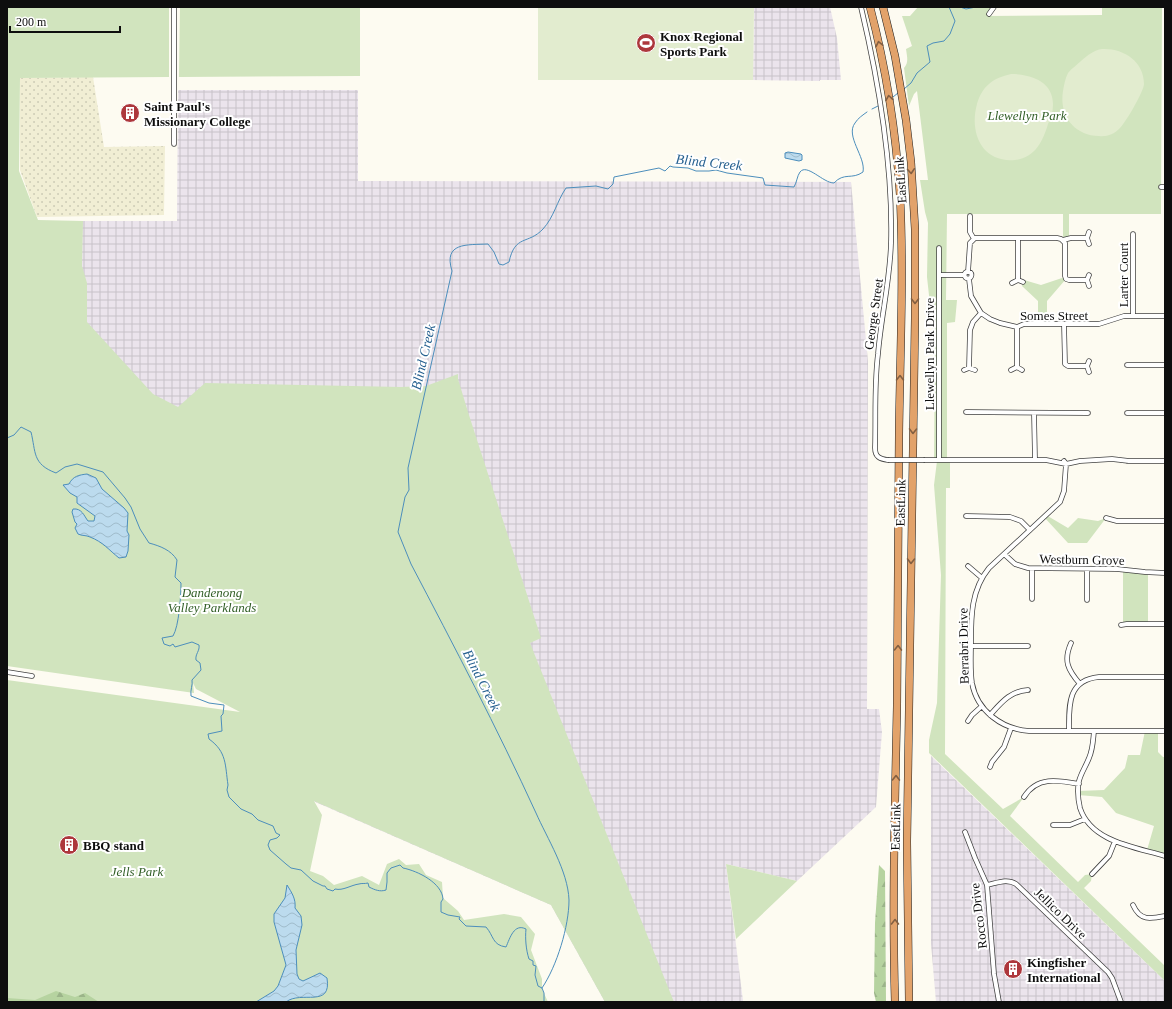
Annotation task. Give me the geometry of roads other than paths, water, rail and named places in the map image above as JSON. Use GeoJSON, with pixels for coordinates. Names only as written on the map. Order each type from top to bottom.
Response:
{"type":"FeatureCollection","features":[{"type":"Feature","properties":{"kind":"highway","name":"EastLink"},"geometry":{"type":"LineString","coordinates":[[870,7],[891,113],[899,186],[902,252],[894,961],[895,1002]]}},
{"type":"Feature","properties":{"kind":"highway","name":"EastLink"},"geometry":{"type":"LineString","coordinates":[[883,7],[904,105],[914,201],[915,326],[907,842],[909,1002]]}},
{"type":"Feature","properties":{"kind":"street"},"geometry":{"type":"LineString","coordinates":[[174,7],[174,144]]}},
{"type":"Feature","properties":{"kind":"street","name":"George Street"},"geometry":{"type":"LineString","coordinates":[[861,7],[883,119],[890,192],[891,243],[889,269],[876,365],[876,454],[879,458],[888,460],[1057,459],[1064,463],[1071,459],[1080,461],[1114,459],[1128,461],[1165,461]]}},
{"type":"Feature","properties":{"kind":"street"},"geometry":{"type":"LineString","coordinates":[[989,14],[994,7]]}},
{"type":"Feature","properties":{"kind":"street"},"geometry":{"type":"LineString","coordinates":[[970,216],[970,232],[974,239],[1060,238],[1063,240],[1071,238],[1087,238]]}},
{"type":"Feature","properties":{"kind":"street"},"geometry":{"type":"LineString","coordinates":[[1089,232],[1087,238],[1089,244]]}},
{"type":"Feature","properties":{"kind":"street","name":"Larter Court"},"geometry":{"type":"LineString","coordinates":[[1133,234],[1133,316]]}},
{"type":"Feature","properties":{"kind":"street"},"geometry":{"type":"LineString","coordinates":[[1018,238],[1018,280]]}},
{"type":"Feature","properties":{"kind":"street","name":"Somes Street"},"geometry":{"type":"LineString","coordinates":[[974,239],[971,241],[970,245],[970,265],[966,274],[971,275],[969,279],[971,296],[981,313],[994,322],[1017,327],[1024,324],[1099,324],[1118,317],[1165,316]]}},
{"type":"Feature","properties":{"kind":"street"},"geometry":{"type":"LineString","coordinates":[[1063,240],[1065,244],[1065,278],[1069,280],[1087,280]]}},
{"type":"Feature","properties":{"kind":"street","name":"Llewellyn Park Drive"},"geometry":{"type":"LineString","coordinates":[[939,248],[939,460]]}},
{"type":"Feature","properties":{"kind":"street"},"geometry":{"type":"LineString","coordinates":[[939,275],[966,274]]}},
{"type":"Feature","properties":{"kind":"street"},"geometry":{"type":"LineString","coordinates":[[1089,275],[1087,280],[1089,286]]}},
{"type":"Feature","properties":{"kind":"street"},"geometry":{"type":"LineString","coordinates":[[1012,283],[1018,280],[1023,282]]}},
{"type":"Feature","properties":{"kind":"street"},"geometry":{"type":"LineString","coordinates":[[969,368],[970,330],[972,324],[981,313]]}},
{"type":"Feature","properties":{"kind":"street"},"geometry":{"type":"LineString","coordinates":[[1064,324],[1065,364],[1068,366],[1087,366]]}},
{"type":"Feature","properties":{"kind":"street"},"geometry":{"type":"LineString","coordinates":[[1017,327],[1017,368]]}},
{"type":"Feature","properties":{"kind":"street"},"geometry":{"type":"LineString","coordinates":[[1089,361],[1087,366],[1089,372]]}},
{"type":"Feature","properties":{"kind":"street"},"geometry":{"type":"LineString","coordinates":[[1127,365],[1165,365]]}},
{"type":"Feature","properties":{"kind":"street"},"geometry":{"type":"LineString","coordinates":[[964,370],[969,368],[975,370]]}},
{"type":"Feature","properties":{"kind":"street"},"geometry":{"type":"LineString","coordinates":[[1011,370],[1017,368],[1022,370]]}},
{"type":"Feature","properties":{"kind":"street"},"geometry":{"type":"LineString","coordinates":[[966,412],[1088,412]]}},
{"type":"Feature","properties":{"kind":"street"},"geometry":{"type":"LineString","coordinates":[[1034,413],[1034,460]]}},
{"type":"Feature","properties":{"kind":"street"},"geometry":{"type":"LineString","coordinates":[[1127,413],[1165,413]]}},
{"type":"Feature","properties":{"kind":"street","name":"Berrabri Drive"},"geometry":{"type":"LineString","coordinates":[[1064,463],[1064,491],[1062,499],[989,568],[982,578],[976,592],[972,604],[972,685],[982,706],[990,715],[999,722],[1011,728],[1029,731],[1165,730]]}},
{"type":"Feature","properties":{"kind":"street"},"geometry":{"type":"LineString","coordinates":[[966,516],[1010,517],[1021,522],[1030,530]]}},
{"type":"Feature","properties":{"kind":"street"},"geometry":{"type":"LineString","coordinates":[[1106,518],[1117,521],[1165,521]]}},
{"type":"Feature","properties":{"kind":"street","name":"Westburn Grove"},"geometry":{"type":"LineString","coordinates":[[1004,554],[1015,564],[1032,569],[1117,569],[1165,573]]}},
{"type":"Feature","properties":{"kind":"street"},"geometry":{"type":"LineString","coordinates":[[968,566],[982,578]]}},
{"type":"Feature","properties":{"kind":"street"},"geometry":{"type":"LineString","coordinates":[[1032,569],[1032,599]]}},
{"type":"Feature","properties":{"kind":"street"},"geometry":{"type":"LineString","coordinates":[[1087,569],[1087,600]]}},
{"type":"Feature","properties":{"kind":"street"},"geometry":{"type":"LineString","coordinates":[[1121,625],[1165,624]]}},
{"type":"Feature","properties":{"kind":"street"},"geometry":{"type":"LineString","coordinates":[[1071,643],[1067,655],[1067,664],[1070,671],[1080,684]]}},
{"type":"Feature","properties":{"kind":"street"},"geometry":{"type":"LineString","coordinates":[[971,646],[1028,646]]}},
{"type":"Feature","properties":{"kind":"street"},"geometry":{"type":"LineString","coordinates":[[7,672],[32,676]]}},
{"type":"Feature","properties":{"kind":"street"},"geometry":{"type":"LineString","coordinates":[[1068,731],[1070,701],[1080,684],[1090,679],[1099,677],[1165,677]]}},
{"type":"Feature","properties":{"kind":"street"},"geometry":{"type":"LineString","coordinates":[[990,715],[1008,697],[1018,691],[1028,690]]}},
{"type":"Feature","properties":{"kind":"street"},"geometry":{"type":"LineString","coordinates":[[968,721],[972,714],[982,706]]}},
{"type":"Feature","properties":{"kind":"street"},"geometry":{"type":"LineString","coordinates":[[990,767],[992,762],[1004,747],[1011,728]]}},
{"type":"Feature","properties":{"kind":"street"},"geometry":{"type":"LineString","coordinates":[[1094,731],[1091,752],[1081,775],[1079,784],[1079,801],[1085,819],[1097,832],[1115,841],[1165,856]]}},
{"type":"Feature","properties":{"kind":"street"},"geometry":{"type":"LineString","coordinates":[[1024,797],[1030,789],[1044,782],[1058,780],[1079,784]]}},
{"type":"Feature","properties":{"kind":"street"},"geometry":{"type":"LineString","coordinates":[[1053,825],[1068,826],[1085,819]]}},
{"type":"Feature","properties":{"kind":"street","name":"Rocco Drive"},"geometry":{"type":"LineString","coordinates":[[965,832],[974,858],[987,885],[994,976],[999,1002]]}},
{"type":"Feature","properties":{"kind":"street"},"geometry":{"type":"LineString","coordinates":[[1092,874],[1109,856],[1115,841]]}},
{"type":"Feature","properties":{"kind":"street","name":"Jellico Drive"},"geometry":{"type":"LineString","coordinates":[[987,885],[1007,881],[1012,881],[1016,884],[1108,972],[1112,978],[1121,1002]]}},
{"type":"Feature","properties":{"kind":"street"},"geometry":{"type":"LineString","coordinates":[[1133,905],[1144,917],[1154,918],[1165,916]]}},
{"type":"Feature","properties":{"kind":"water"},"geometry":{"type":"Polygon","coordinates":[[[785,153],[801,154],[802,160],[799,161],[785,158],[785,153]]]}},
{"type":"Feature","properties":{"kind":"water"},"geometry":{"type":"Polygon","coordinates":[[[87,474],[96,478],[102,489],[128,513],[127,531],[129,535],[126,557],[119,558],[99,541],[88,536],[78,534],[75,528],[77,524],[72,512],[73,509],[81,511],[88,521],[94,521],[95,516],[77,503],[77,497],[70,493],[63,485],[69,484],[76,476],[87,474]]]}},
{"type":"Feature","properties":{"kind":"water"},"geometry":{"type":"Polygon","coordinates":[[[287,885],[292,893],[295,908],[301,916],[302,925],[296,950],[297,974],[299,979],[303,981],[320,973],[327,978],[327,987],[325,993],[320,996],[292,999],[286,1002],[256,1002],[274,991],[278,986],[286,965],[274,922],[274,914],[285,898],[287,885]]]}},
{"type":"Feature","properties":{"kind":"waterway","name":"Blind Creek"},"geometry":{"type":"LineString","coordinates":[[904,89],[911,83],[917,73],[930,62],[927,46],[944,41],[950,34],[955,21],[949,7]]}},
{"type":"Feature","properties":{"kind":"waterway","name":"Blind Creek"},"geometry":{"type":"LineString","coordinates":[[960,7],[966,9],[976,7]]}},
{"type":"Feature","properties":{"kind":"waterway","name":"Blind Creek"},"geometry":{"type":"LineString","coordinates":[[893,97],[898,93]]}},
{"type":"Feature","properties":{"kind":"waterway","name":"Blind Creek"},"geometry":{"type":"LineString","coordinates":[[872,109],[880,105]]}},
{"type":"Feature","properties":{"kind":"waterway","name":"Blind Creek"},"geometry":{"type":"LineString","coordinates":[[542,988],[553,969],[567,922],[569,900],[565,878],[556,855],[506,750],[411,564],[398,532],[405,497],[409,490],[408,468],[452,271],[450,262],[451,255],[454,250],[465,245],[488,244],[494,252],[499,264],[503,265],[509,262],[518,243],[532,237],[543,229],[550,219],[566,188],[596,186],[608,189],[613,184],[614,177],[659,168],[665,171],[670,166],[688,168],[696,171],[716,170],[763,178],[765,185],[794,187],[798,175],[803,170],[807,170],[825,180],[834,183],[841,178],[855,176],[863,172],[863,166],[852,134],[853,128],[855,123],[867,112]]}},
{"type":"Feature","properties":{"kind":"waterway"},"geometry":{"type":"LineString","coordinates":[[7,438],[14,435],[21,427],[31,432],[36,457],[43,466],[56,473],[65,467],[77,464],[103,472],[131,507],[140,529],[149,543],[168,551],[177,560],[175,577],[181,583],[178,618],[173,636],[162,638],[164,644],[170,646],[173,644],[175,647],[192,642],[199,645],[196,660],[200,663],[201,670],[192,680],[191,696],[209,703],[224,705],[223,714],[221,716],[222,731],[208,734],[209,739],[219,749],[224,759],[229,797],[241,809],[252,814],[258,820],[273,826],[276,833],[280,835],[277,838],[270,840],[268,845],[270,850],[291,868],[301,870],[313,881],[333,891],[335,889],[368,883],[369,887],[384,891],[386,890],[387,873],[391,868],[400,865],[403,868],[422,875],[434,883],[442,893],[443,899],[441,902],[441,912],[460,917],[459,919],[466,926],[486,927],[494,940],[501,946],[506,947],[515,930],[518,928],[526,929],[528,955],[529,959],[533,961],[533,965],[536,966],[535,975],[538,986],[542,988],[544,993],[544,1002]]}},
{"type":"Feature","properties":{"kind":"place","name":"Knox Regional Sports Park"},"geometry":{"type":"Point","coordinates":[646,43]}},
{"type":"Feature","properties":{"kind":"place","name":"Saint Paul's Missionary College"},"geometry":{"type":"Point","coordinates":[130,113]}},
{"type":"Feature","properties":{"kind":"place","name":"BBQ stand"},"geometry":{"type":"Point","coordinates":[69,845]}},
{"type":"Feature","properties":{"kind":"place","name":"Kingfisher International"},"geometry":{"type":"Point","coordinates":[1013,969]}},
{"type":"Feature","properties":{"kind":"park label","name":"Llewellyn Park"},"geometry":{"type":"Point","coordinates":[1027,115]}},
{"type":"Feature","properties":{"kind":"park label","name":"Dandenong Valley Parklands"},"geometry":{"type":"Point","coordinates":[212,600]}},
{"type":"Feature","properties":{"kind":"park label","name":"Jells Park"},"geometry":{"type":"Point","coordinates":[137,871]}}]}
